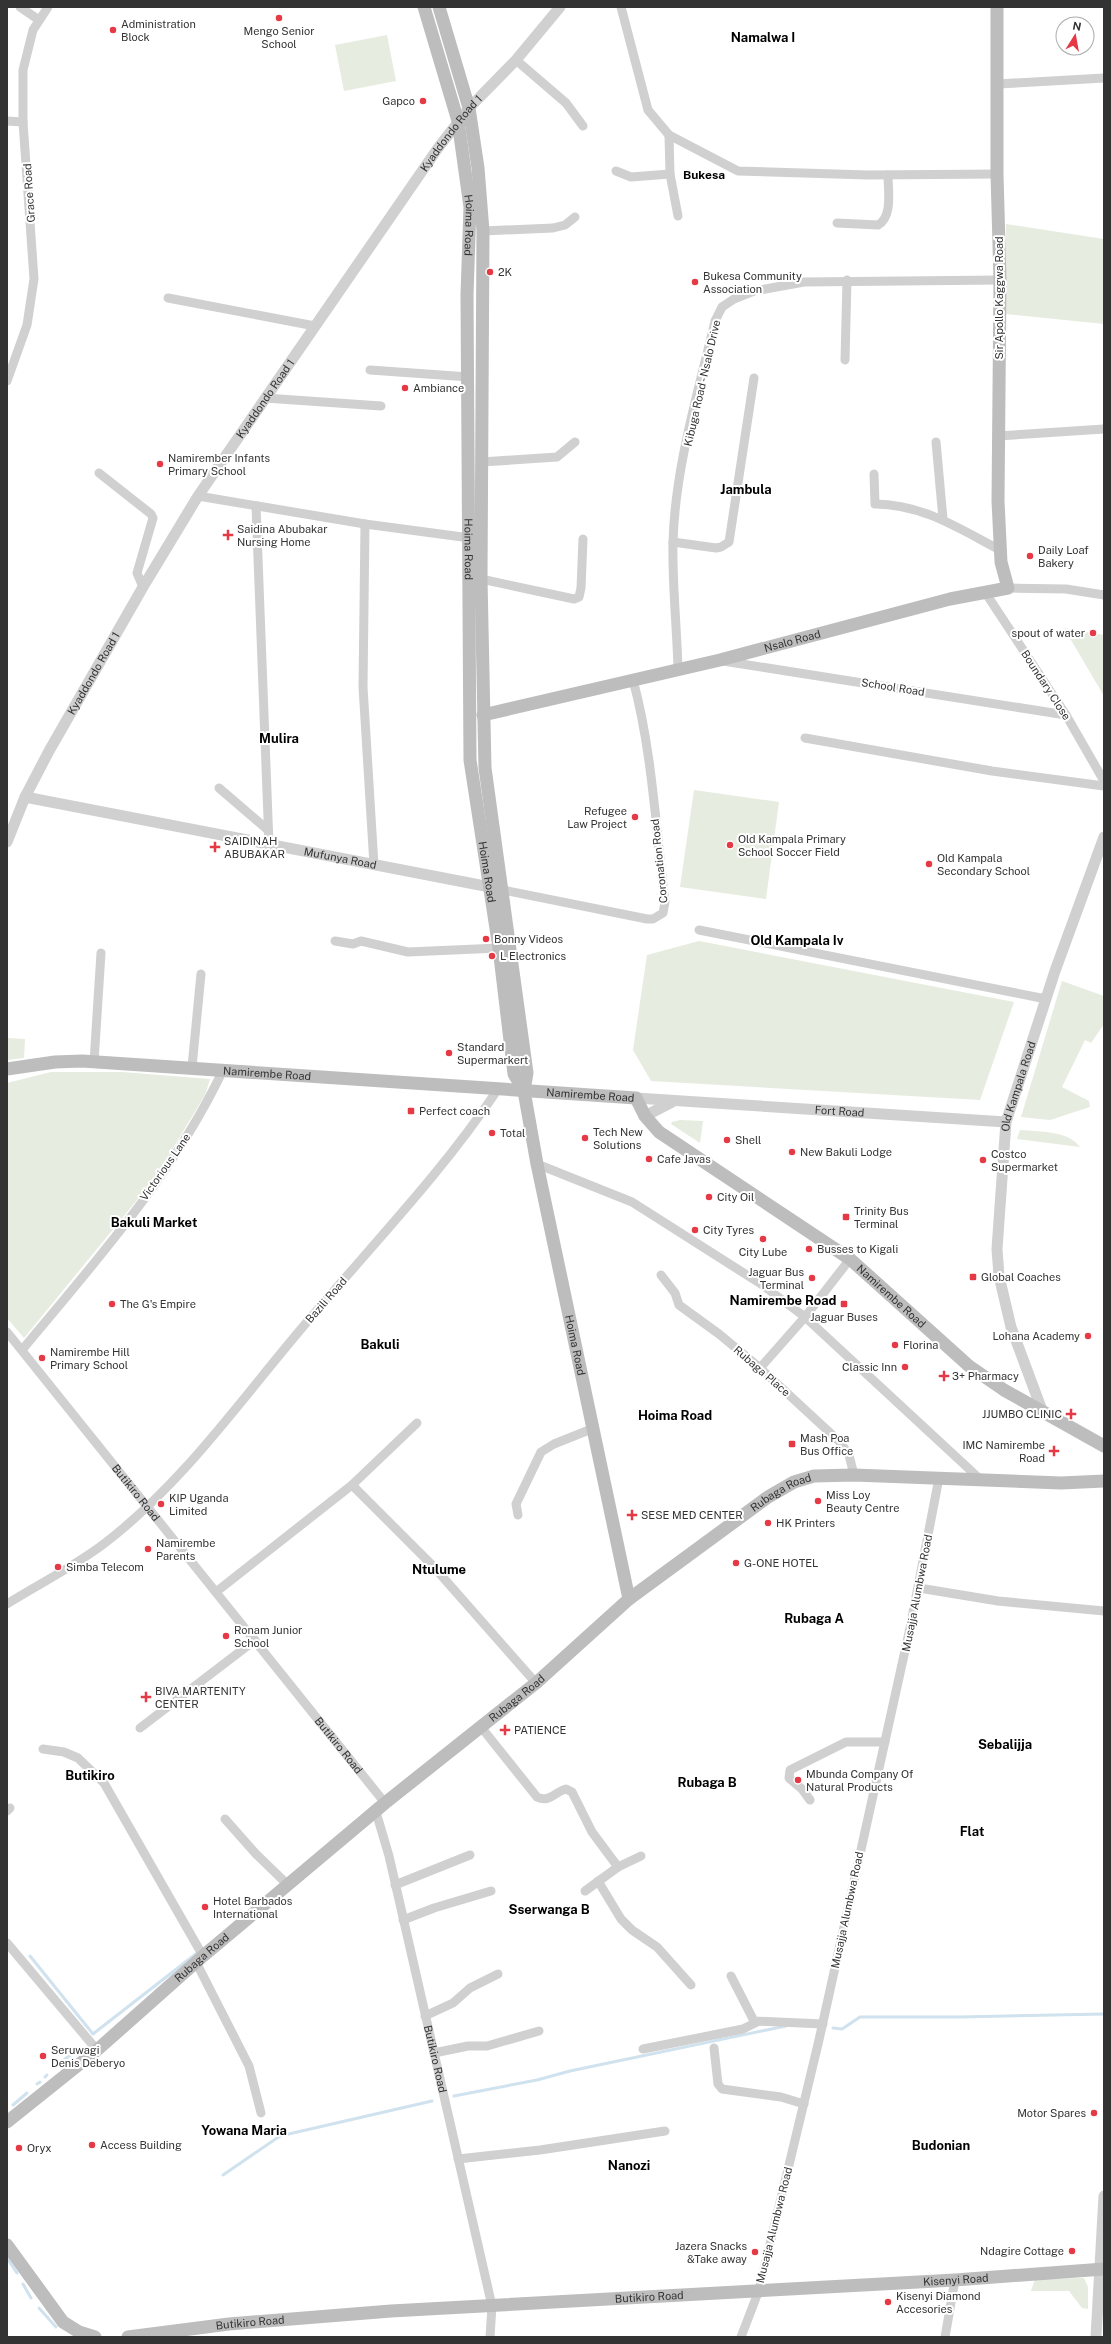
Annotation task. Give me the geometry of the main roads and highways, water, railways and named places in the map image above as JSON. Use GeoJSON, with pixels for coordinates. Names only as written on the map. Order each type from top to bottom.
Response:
{"type":"FeatureCollection","features":[{"type":"Feature","properties":{"kind":"main road","name":"Hoima Road"},"geometry":{"type":"LineString","coordinates":[[424,7],[458,121],[470,207],[470,252],[467,295],[469,378],[470,760],[495,888],[510,946],[527,1073],[524,1091],[537,1164],[629,1599]]}},
{"type":"Feature","properties":{"kind":"main road","name":"Hoima Road"},"geometry":{"type":"LineString","coordinates":[[439,7],[469,108],[478,168],[483,231],[481,579],[485,768],[499,948],[514,1074],[524,1091]]}},
{"type":"Feature","properties":{"kind":"main road","name":"Sir Apollo Kaggwa Road"},"geometry":{"type":"LineString","coordinates":[[997,7],[997,174],[1000,280],[998,436],[1000,550],[1008,588]]}},
{"type":"Feature","properties":{"kind":"main road","name":"Nsalo Road"},"geometry":{"type":"LineString","coordinates":[[483,715],[720,660],[950,599],[1008,588]]}},
{"type":"Feature","properties":{"kind":"main road","name":"Namirembe Road"},"geometry":{"type":"LineString","coordinates":[[7,1069],[55,1062],[94,1062],[192,1067],[636,1098],[645,1116],[659,1132],[850,1259],[968,1366],[1043,1413],[1104,1446]]}},
{"type":"Feature","properties":{"kind":"main road","name":"Rubaga Road"},"geometry":{"type":"LineString","coordinates":[[7,2122],[97,2050],[199,1959],[376,1812],[385,1802],[536,1682],[629,1599],[768,1498],[794,1482],[814,1476],[854,1474],[981,1480],[1060,1482],[1104,1481]]}},
{"type":"Feature","properties":{"kind":"main road"},"geometry":{"type":"LineString","coordinates":[[7,2245],[63,2322],[79,2332],[95,2337]]}},
{"type":"Feature","properties":{"kind":"main road","name":"Kisenyi Road"},"geometry":{"type":"LineString","coordinates":[[759,2290],[954,2281],[1101,2269]]}},
{"type":"Feature","properties":{"kind":"main road","name":"Butikiro Road"},"geometry":{"type":"LineString","coordinates":[[128,2337],[229,2324],[759,2290]]}},
{"type":"Feature","properties":{"kind":"waterway"},"geometry":{"type":"LineString","coordinates":[[30,1956],[93,2034],[197,1953]]}},
{"type":"Feature","properties":{"kind":"waterway"},"geometry":{"type":"LineString","coordinates":[[833,2028],[842,2029],[860,2017],[960,2017],[1104,2014]]}},
{"type":"Feature","properties":{"kind":"waterway"},"geometry":{"type":"LineString","coordinates":[[454,2096],[537,2080],[570,2071],[786,2026]]}},
{"type":"Feature","properties":{"kind":"waterway"},"geometry":{"type":"LineString","coordinates":[[64,2060],[74,2052]]}},
{"type":"Feature","properties":{"kind":"waterway"},"geometry":{"type":"LineString","coordinates":[[13,2105],[27,2093]]}},
{"type":"Feature","properties":{"kind":"waterway"},"geometry":{"type":"LineString","coordinates":[[223,2175],[280,2136],[432,2101]]}},
{"type":"Feature","properties":{"kind":"waterway"},"geometry":{"type":"LineString","coordinates":[[7,2258],[17,2273]]}},
{"type":"Feature","properties":{"kind":"waterway"},"geometry":{"type":"LineString","coordinates":[[23,2284],[31,2298]]}},
{"type":"Feature","properties":{"kind":"waterway"},"geometry":{"type":"LineString","coordinates":[[39,2308],[56,2327]]}},
{"type":"Feature","properties":{"kind":"place","name":"Mengo Senior School"},"geometry":{"type":"Point","coordinates":[279,18]}},
{"type":"Feature","properties":{"kind":"place","name":"Administration Block"},"geometry":{"type":"Point","coordinates":[113,30]}},
{"type":"Feature","properties":{"kind":"place","name":"Gapco"},"geometry":{"type":"Point","coordinates":[423,101]}},
{"type":"Feature","properties":{"kind":"place","name":"2K"},"geometry":{"type":"Point","coordinates":[490,272]}},
{"type":"Feature","properties":{"kind":"place","name":"Bukesa Community Association"},"geometry":{"type":"Point","coordinates":[695,282]}},
{"type":"Feature","properties":{"kind":"place","name":"Ambiance"},"geometry":{"type":"Point","coordinates":[405,388]}},
{"type":"Feature","properties":{"kind":"place","name":"Namirember Infants Primary School"},"geometry":{"type":"Point","coordinates":[160,464]}},
{"type":"Feature","properties":{"kind":"place","name":"Saidina Abubakar Nursing Home"},"geometry":{"type":"Point","coordinates":[228,535]}},
{"type":"Feature","properties":{"kind":"place","name":"Daily Loaf Bakery"},"geometry":{"type":"Point","coordinates":[1030,556]}},
{"type":"Feature","properties":{"kind":"place","name":"spout of water"},"geometry":{"type":"Point","coordinates":[1093,633]}},
{"type":"Feature","properties":{"kind":"place","name":"Refugee Law Project"},"geometry":{"type":"Point","coordinates":[635,817]}},
{"type":"Feature","properties":{"kind":"place","name":"Old Kampala Primary School Soccer Field"},"geometry":{"type":"Point","coordinates":[730,845]}},
{"type":"Feature","properties":{"kind":"place","name":"SAIDINAH ABUBAKAR"},"geometry":{"type":"Point","coordinates":[215,847]}},
{"type":"Feature","properties":{"kind":"place","name":"Old Kampala Secondary School"},"geometry":{"type":"Point","coordinates":[929,864]}},
{"type":"Feature","properties":{"kind":"place","name":"Bonny Videos"},"geometry":{"type":"Point","coordinates":[486,939]}},
{"type":"Feature","properties":{"kind":"place","name":"L Electronics"},"geometry":{"type":"Point","coordinates":[492,956]}},
{"type":"Feature","properties":{"kind":"place","name":"Standard Supermarkert"},"geometry":{"type":"Point","coordinates":[449,1053]}},
{"type":"Feature","properties":{"kind":"place","name":"Perfect coach"},"geometry":{"type":"Point","coordinates":[411,1111]}},
{"type":"Feature","properties":{"kind":"place","name":"Total"},"geometry":{"type":"Point","coordinates":[492,1133]}},
{"type":"Feature","properties":{"kind":"place","name":"Tech New Solutions"},"geometry":{"type":"Point","coordinates":[585,1138]}},
{"type":"Feature","properties":{"kind":"place","name":"Shell"},"geometry":{"type":"Point","coordinates":[727,1140]}},
{"type":"Feature","properties":{"kind":"place","name":"New Bakuli Lodge"},"geometry":{"type":"Point","coordinates":[792,1152]}},
{"type":"Feature","properties":{"kind":"place","name":"Cafe Javas"},"geometry":{"type":"Point","coordinates":[649,1159]}},
{"type":"Feature","properties":{"kind":"place","name":"Costco Supermarket"},"geometry":{"type":"Point","coordinates":[983,1160]}},
{"type":"Feature","properties":{"kind":"place","name":"City Oil"},"geometry":{"type":"Point","coordinates":[709,1197]}},
{"type":"Feature","properties":{"kind":"place","name":"Trinity Bus Terminal"},"geometry":{"type":"Point","coordinates":[846,1217]}},
{"type":"Feature","properties":{"kind":"place","name":"City Tyres"},"geometry":{"type":"Point","coordinates":[695,1230]}},
{"type":"Feature","properties":{"kind":"place","name":"City Lube"},"geometry":{"type":"Point","coordinates":[763,1239]}},
{"type":"Feature","properties":{"kind":"place","name":"Busses to Kigali"},"geometry":{"type":"Point","coordinates":[809,1249]}},
{"type":"Feature","properties":{"kind":"place","name":"Global Coaches"},"geometry":{"type":"Point","coordinates":[973,1277]}},
{"type":"Feature","properties":{"kind":"place","name":"Jaguar Bus Terminal"},"geometry":{"type":"Point","coordinates":[812,1278]}},
{"type":"Feature","properties":{"kind":"place","name":"The G's Empire"},"geometry":{"type":"Point","coordinates":[112,1304]}},
{"type":"Feature","properties":{"kind":"place","name":"Jaguar Buses"},"geometry":{"type":"Point","coordinates":[844,1304]}},
{"type":"Feature","properties":{"kind":"place","name":"Lohana Academy"},"geometry":{"type":"Point","coordinates":[1088,1336]}},
{"type":"Feature","properties":{"kind":"place","name":"Florina"},"geometry":{"type":"Point","coordinates":[895,1345]}},
{"type":"Feature","properties":{"kind":"place","name":"Namirembe Hill Primary School"},"geometry":{"type":"Point","coordinates":[42,1358]}},
{"type":"Feature","properties":{"kind":"place","name":"Classic Inn"},"geometry":{"type":"Point","coordinates":[905,1367]}},
{"type":"Feature","properties":{"kind":"place","name":"3+ Pharmacy"},"geometry":{"type":"Point","coordinates":[944,1376]}},
{"type":"Feature","properties":{"kind":"place","name":"JJUMBO CLINIC"},"geometry":{"type":"Point","coordinates":[1071,1414]}},
{"type":"Feature","properties":{"kind":"place","name":"Mash Poa Bus Office"},"geometry":{"type":"Point","coordinates":[792,1444]}},
{"type":"Feature","properties":{"kind":"place","name":"IMC Namirembe Road"},"geometry":{"type":"Point","coordinates":[1054,1451]}},
{"type":"Feature","properties":{"kind":"place","name":"Miss Loy Beauty Centre"},"geometry":{"type":"Point","coordinates":[818,1501]}},
{"type":"Feature","properties":{"kind":"place","name":"KIP Uganda Limited"},"geometry":{"type":"Point","coordinates":[161,1504]}},
{"type":"Feature","properties":{"kind":"place","name":"SESE MED CENTER"},"geometry":{"type":"Point","coordinates":[632,1515]}},
{"type":"Feature","properties":{"kind":"place","name":"HK Printers"},"geometry":{"type":"Point","coordinates":[768,1523]}},
{"type":"Feature","properties":{"kind":"place","name":"Namirembe Parents"},"geometry":{"type":"Point","coordinates":[148,1549]}},
{"type":"Feature","properties":{"kind":"place","name":"G-ONE HOTEL"},"geometry":{"type":"Point","coordinates":[736,1563]}},
{"type":"Feature","properties":{"kind":"place","name":"Simba Telecom"},"geometry":{"type":"Point","coordinates":[58,1567]}},
{"type":"Feature","properties":{"kind":"place","name":"Ronam Junior School"},"geometry":{"type":"Point","coordinates":[226,1636]}},
{"type":"Feature","properties":{"kind":"place","name":"BIVA MARTENITY CENTER"},"geometry":{"type":"Point","coordinates":[146,1697]}},
{"type":"Feature","properties":{"kind":"place","name":"PATIENCE"},"geometry":{"type":"Point","coordinates":[505,1730]}},
{"type":"Feature","properties":{"kind":"place","name":"Mbunda Company Of Natural Products"},"geometry":{"type":"Point","coordinates":[798,1780]}},
{"type":"Feature","properties":{"kind":"place","name":"Hotel Barbados International"},"geometry":{"type":"Point","coordinates":[205,1907]}},
{"type":"Feature","properties":{"kind":"place","name":"Seruwagi Denis Deberyo"},"geometry":{"type":"Point","coordinates":[43,2056]}},
{"type":"Feature","properties":{"kind":"place","name":"Motor Spares"},"geometry":{"type":"Point","coordinates":[1094,2113]}},
{"type":"Feature","properties":{"kind":"place","name":"Access Building"},"geometry":{"type":"Point","coordinates":[92,2145]}},
{"type":"Feature","properties":{"kind":"place","name":"Oryx"},"geometry":{"type":"Point","coordinates":[19,2148]}},
{"type":"Feature","properties":{"kind":"place","name":"Ndagire Cottage"},"geometry":{"type":"Point","coordinates":[1072,2251]}},
{"type":"Feature","properties":{"kind":"place","name":"Jazera Snacks &Take away"},"geometry":{"type":"Point","coordinates":[755,2252]}},
{"type":"Feature","properties":{"kind":"place","name":"Kisenyi Diamond Accesories"},"geometry":{"type":"Point","coordinates":[888,2302]}},
{"type":"Feature","properties":{"kind":"district","name":"Namalwa I"},"geometry":{"type":"Point","coordinates":[763,37]}},
{"type":"Feature","properties":{"kind":"district","name":"Bukesa"},"geometry":{"type":"Point","coordinates":[704,175]}},
{"type":"Feature","properties":{"kind":"district","name":"Jambula"},"geometry":{"type":"Point","coordinates":[746,489]}},
{"type":"Feature","properties":{"kind":"district","name":"Mulira"},"geometry":{"type":"Point","coordinates":[279,738]}},
{"type":"Feature","properties":{"kind":"district","name":"Old Kampala Iv"},"geometry":{"type":"Point","coordinates":[797,940]}},
{"type":"Feature","properties":{"kind":"district","name":"Bakuli Market"},"geometry":{"type":"Point","coordinates":[154,1222]}},
{"type":"Feature","properties":{"kind":"district","name":"Namirembe Road"},"geometry":{"type":"Point","coordinates":[783,1300]}},
{"type":"Feature","properties":{"kind":"district","name":"Bakuli"},"geometry":{"type":"Point","coordinates":[380,1344]}},
{"type":"Feature","properties":{"kind":"district","name":"Hoima Road"},"geometry":{"type":"Point","coordinates":[675,1415]}},
{"type":"Feature","properties":{"kind":"district","name":"Ntulume"},"geometry":{"type":"Point","coordinates":[439,1569]}},
{"type":"Feature","properties":{"kind":"district","name":"Rubaga A"},"geometry":{"type":"Point","coordinates":[814,1618]}},
{"type":"Feature","properties":{"kind":"district","name":"Sebalijja"},"geometry":{"type":"Point","coordinates":[1005,1744]}},
{"type":"Feature","properties":{"kind":"district","name":"Butikiro"},"geometry":{"type":"Point","coordinates":[90,1775]}},
{"type":"Feature","properties":{"kind":"district","name":"Rubaga B"},"geometry":{"type":"Point","coordinates":[707,1782]}},
{"type":"Feature","properties":{"kind":"district","name":"Flat"},"geometry":{"type":"Point","coordinates":[972,1831]}},
{"type":"Feature","properties":{"kind":"district","name":"Sserwanga B"},"geometry":{"type":"Point","coordinates":[549,1909]}},
{"type":"Feature","properties":{"kind":"district","name":"Yowana Maria"},"geometry":{"type":"Point","coordinates":[244,2130]}},
{"type":"Feature","properties":{"kind":"district","name":"Budonian"},"geometry":{"type":"Point","coordinates":[941,2145]}},
{"type":"Feature","properties":{"kind":"district","name":"Nanozi"},"geometry":{"type":"Point","coordinates":[629,2165]}}]}
